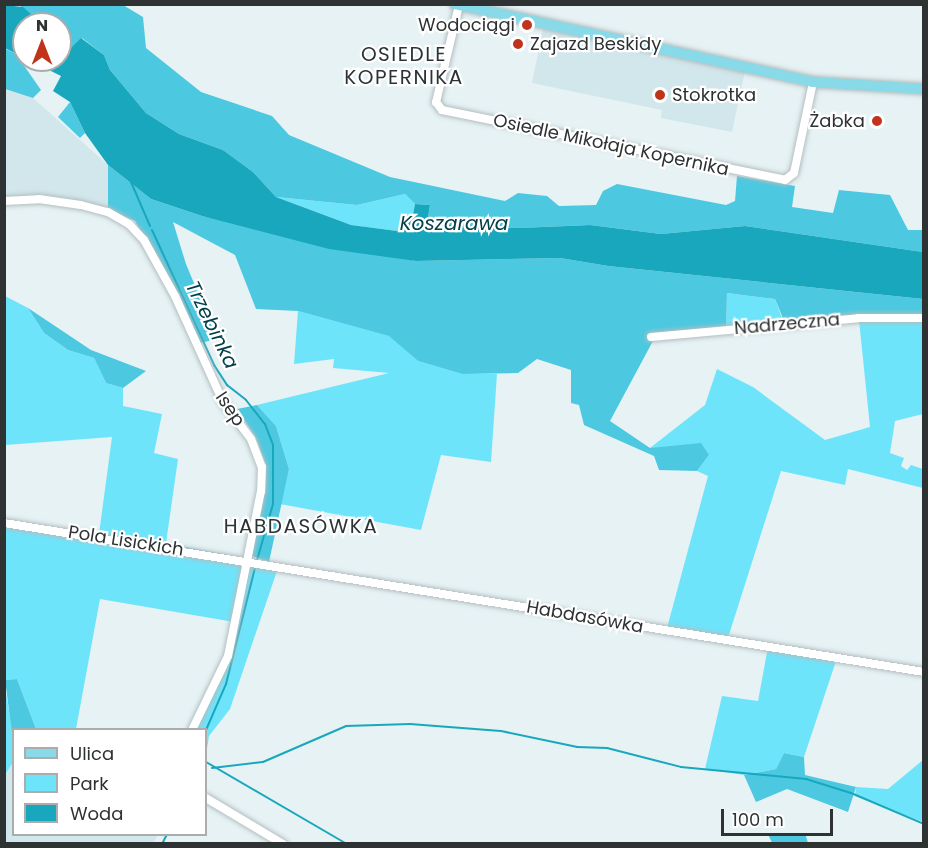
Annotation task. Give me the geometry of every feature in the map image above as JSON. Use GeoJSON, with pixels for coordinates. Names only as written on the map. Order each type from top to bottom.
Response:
{"type":"FeatureCollection","features":[{"type":"Feature","properties":{"kind":"main road"},"geometry":{"type":"LineString","coordinates":[[457,5],[813,82],[924,89]]}},
{"type":"Feature","properties":{"kind":"street","name":"Osiedle Mikołaja Kopernika"},"geometry":{"type":"LineString","coordinates":[[457,5],[436,102],[442,110],[785,180],[794,173],[813,82]]}},
{"type":"Feature","properties":{"kind":"street","name":"Isep"},"geometry":{"type":"LineString","coordinates":[[4,201],[39,199],[108,213],[129,224],[144,240],[223,402],[251,440],[262,467],[261,491],[228,656],[192,728]]}},
{"type":"Feature","properties":{"kind":"street","name":"Nadrzeczna"},"geometry":{"type":"LineString","coordinates":[[651,337],[858,318],[924,318]]}},
{"type":"Feature","properties":{"kind":"street","name":"Pola Lisickich"},"geometry":{"type":"LineString","coordinates":[[4,523],[247,562]]}},
{"type":"Feature","properties":{"kind":"street","name":"Habdasówka"},"geometry":{"type":"LineString","coordinates":[[247,562],[924,672]]}},
{"type":"Feature","properties":{"kind":"street"},"geometry":{"type":"LineString","coordinates":[[207,799],[283,843]]}},
{"type":"Feature","properties":{"kind":"shaded area"},"geometry":{"type":"Polygon","coordinates":[[[19,5],[123,5],[143,17],[146,48],[201,92],[272,116],[289,135],[390,177],[505,201],[518,193],[547,196],[559,206],[596,205],[603,191],[617,184],[726,205],[735,201],[737,176],[795,186],[792,207],[833,213],[839,190],[890,195],[908,230],[923,230],[923,252],[745,226],[661,234],[590,225],[520,228],[427,224],[430,205],[415,204],[405,194],[357,205],[276,197],[253,172],[223,150],[179,134],[146,113],[110,70],[104,55],[82,38],[72,48],[72,12],[27,12],[19,5]]]}},
{"type":"Feature","properties":{"kind":"shaded area"},"geometry":{"type":"Polygon","coordinates":[[[543,28],[745,71],[732,132],[661,118],[662,110],[532,83],[543,28]]]}},
{"type":"Feature","properties":{"kind":"shaded area"},"geometry":{"type":"Polygon","coordinates":[[[4,48],[12,52],[12,72],[28,72],[41,90],[33,98],[5,89],[4,48]]]}},
{"type":"Feature","properties":{"kind":"shaded area"},"geometry":{"type":"Polygon","coordinates":[[[4,89],[33,98],[108,165],[108,209],[39,195],[5,196],[4,89]]]}},
{"type":"Feature","properties":{"kind":"shaded area"},"geometry":{"type":"Polygon","coordinates":[[[70,102],[85,133],[80,138],[58,117],[70,102]]]}},
{"type":"Feature","properties":{"kind":"shaded area"},"geometry":{"type":"Polygon","coordinates":[[[108,165],[151,199],[202,216],[416,261],[560,258],[608,266],[923,299],[923,315],[784,321],[775,299],[727,293],[726,332],[654,339],[610,421],[650,448],[701,443],[709,455],[697,471],[659,470],[654,456],[584,425],[579,405],[571,403],[571,370],[537,359],[518,373],[462,374],[418,361],[389,336],[298,311],[256,309],[235,255],[173,222],[186,264],[213,329],[209,341],[200,343],[135,221],[108,209],[108,165]]]}},
{"type":"Feature","properties":{"kind":"shaded area"},"geometry":{"type":"Polygon","coordinates":[[[28,308],[91,350],[146,371],[123,388],[106,383],[94,358],[68,350],[44,333],[28,308]]]}},
{"type":"Feature","properties":{"kind":"shaded area"},"geometry":{"type":"Polygon","coordinates":[[[257,405],[276,426],[289,469],[269,562],[252,556],[266,465],[256,438],[237,409],[257,405]]]}},
{"type":"Feature","properties":{"kind":"shaded area"},"geometry":{"type":"Polygon","coordinates":[[[17,679],[36,728],[12,728],[12,732],[5,680],[17,679]]]}},
{"type":"Feature","properties":{"kind":"shaded area"},"geometry":{"type":"Polygon","coordinates":[[[784,753],[804,757],[805,775],[856,787],[848,812],[787,789],[756,802],[744,775],[776,769],[784,753]]]}},
{"type":"Feature","properties":{"kind":"shaded area"},"geometry":{"type":"Polygon","coordinates":[[[12,764],[12,836],[157,836],[153,843],[5,843],[5,775],[12,764]]]}},
{"type":"Feature","properties":{"kind":"shaded area"},"geometry":{"type":"Polygon","coordinates":[[[805,833],[808,843],[772,843],[768,834],[805,833]]]}},
{"type":"Feature","properties":{"kind":"green space"},"geometry":{"type":"Polygon","coordinates":[[[405,194],[415,204],[412,220],[397,231],[351,225],[276,197],[357,205],[405,194]]]}},
{"type":"Feature","properties":{"kind":"green space"},"geometry":{"type":"Polygon","coordinates":[[[727,293],[775,299],[784,324],[726,332],[727,293]]]}},
{"type":"Feature","properties":{"kind":"green space"},"geometry":{"type":"Polygon","coordinates":[[[5,296],[28,308],[44,333],[68,350],[94,358],[106,383],[123,388],[123,406],[162,414],[154,453],[178,459],[166,543],[279,565],[230,709],[209,736],[207,749],[207,728],[192,728],[228,656],[234,622],[100,599],[76,728],[36,728],[17,679],[5,680],[5,523],[104,535],[99,534],[112,437],[5,445],[5,296]]]}},
{"type":"Feature","properties":{"kind":"green space"},"geometry":{"type":"Polygon","coordinates":[[[298,311],[390,336],[418,361],[462,374],[497,374],[491,462],[441,455],[421,530],[280,504],[289,469],[276,426],[257,405],[389,373],[333,368],[334,359],[294,364],[298,311]]]}},
{"type":"Feature","properties":{"kind":"green space"},"geometry":{"type":"Polygon","coordinates":[[[859,320],[923,321],[923,414],[895,421],[890,453],[904,458],[901,466],[907,470],[911,465],[923,469],[923,488],[848,469],[845,485],[781,471],[727,641],[667,628],[708,476],[697,471],[709,455],[650,448],[705,405],[717,369],[753,387],[825,440],[870,427],[859,320]]]}},
{"type":"Feature","properties":{"kind":"green space"},"geometry":{"type":"Polygon","coordinates":[[[768,647],[837,658],[804,757],[784,753],[776,769],[744,775],[705,769],[722,696],[758,701],[768,647]]]}},
{"type":"Feature","properties":{"kind":"green space"},"geometry":{"type":"Polygon","coordinates":[[[4,681],[12,728],[12,764],[5,775],[4,681]]]}},
{"type":"Feature","properties":{"kind":"green space"},"geometry":{"type":"Polygon","coordinates":[[[923,760],[923,822],[855,796],[856,787],[888,789],[923,760]]]}},
{"type":"Feature","properties":{"kind":"water"},"geometry":{"type":"Polygon","coordinates":[[[4,5],[23,7],[29,12],[12,12],[12,52],[5,48],[4,5]]]}},
{"type":"Feature","properties":{"kind":"water"},"geometry":{"type":"Polygon","coordinates":[[[81,38],[104,55],[110,70],[146,113],[179,134],[223,150],[253,172],[276,197],[351,225],[397,231],[412,220],[415,204],[430,205],[427,224],[520,228],[590,225],[661,234],[745,226],[923,252],[923,299],[608,266],[560,258],[416,261],[329,249],[202,216],[151,199],[108,165],[85,133],[70,102],[53,91],[61,76],[53,72],[72,72],[72,47],[81,38]]]}},
{"type":"Feature","properties":{"kind":"waterway","name":"Trzebinka"},"geometry":{"type":"LineString","coordinates":[[131,182],[150,226]]}},
{"type":"Feature","properties":{"kind":"waterway","name":"Trzebinka"},"geometry":{"type":"LineString","coordinates":[[152,230],[214,365],[227,385],[246,400],[265,424],[273,445],[273,504],[257,560]]}},
{"type":"Feature","properties":{"kind":"waterway","name":"Trzebinka"},"geometry":{"type":"LineString","coordinates":[[207,728],[226,684],[255,568]]}},
{"type":"Feature","properties":{"kind":"waterway"},"geometry":{"type":"LineString","coordinates":[[212,768],[263,762],[346,726],[410,724],[501,731],[577,747],[607,748],[681,767],[806,779],[851,793],[924,824]]}},
{"type":"Feature","properties":{"kind":"waterway","name":"Trzebinka"},"geometry":{"type":"LineString","coordinates":[[207,763],[347,844]]}},
{"type":"Feature","properties":{"kind":"waterway"},"geometry":{"type":"LineString","coordinates":[[162,844],[166,836]]}},
{"type":"Feature","properties":{"kind":"place","name":"Wodociągi"},"geometry":{"type":"Point","coordinates":[527,25]}},
{"type":"Feature","properties":{"kind":"place","name":"Zajazd Beskidy"},"geometry":{"type":"Point","coordinates":[518,44]}},
{"type":"Feature","properties":{"kind":"place","name":"Stokrotka"},"geometry":{"type":"Point","coordinates":[660,95]}},
{"type":"Feature","properties":{"kind":"place","name":"Żabka"},"geometry":{"type":"Point","coordinates":[877,121]}},
{"type":"Feature","properties":{"kind":"district","name":"OSIEDLE KOPERNIKA"},"geometry":{"type":"Point","coordinates":[404,66]}},
{"type":"Feature","properties":{"kind":"district","name":"HABDASÓWKA"},"geometry":{"type":"Point","coordinates":[301,526]}},
{"type":"Feature","properties":{"kind":"water label","name":"Koszarawa"},"geometry":{"type":"Point","coordinates":[454,223]}}]}
